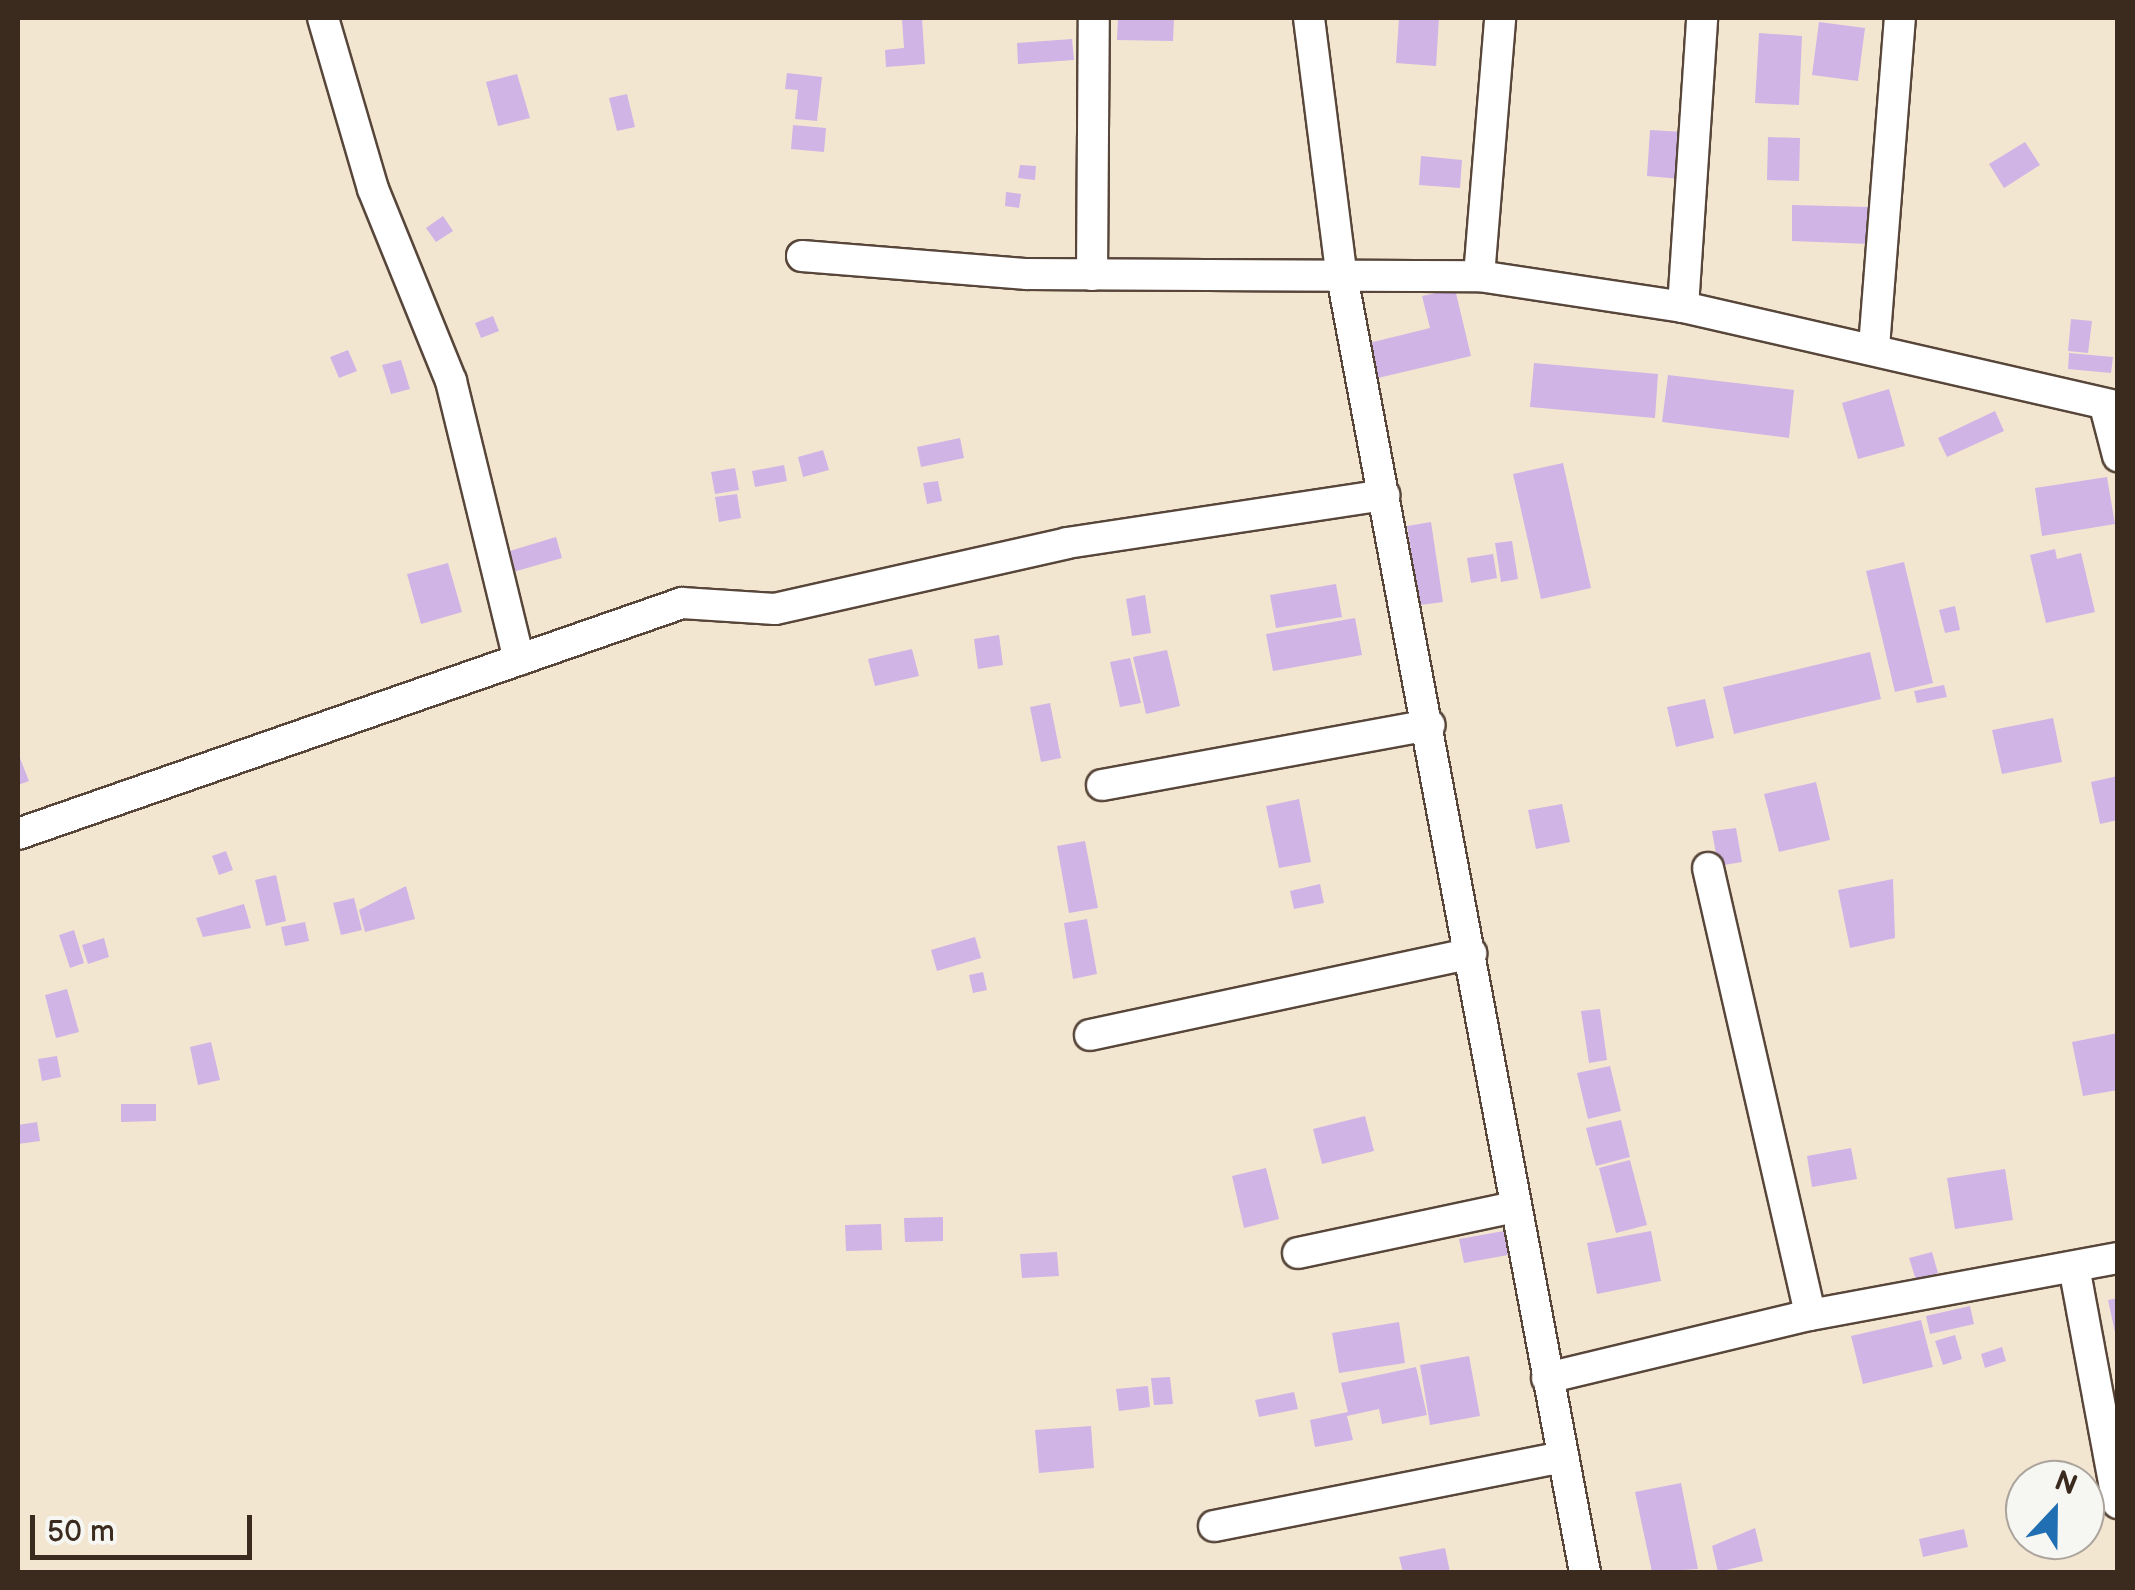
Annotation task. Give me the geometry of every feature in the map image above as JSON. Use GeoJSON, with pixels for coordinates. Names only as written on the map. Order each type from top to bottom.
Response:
{"type":"FeatureCollection","features":[{"type":"Feature","properties":{"kind":"street"},"geometry":{"type":"LineString","coordinates":[[323,18],[372,189],[451,381],[520,660]]}},
{"type":"Feature","properties":{"kind":"street"},"geometry":{"type":"LineString","coordinates":[[1092,275],[1094,18]]}},
{"type":"Feature","properties":{"kind":"street"},"geometry":{"type":"LineString","coordinates":[[1309,18],[1342,270],[1430,725],[1584,1572]]}},
{"type":"Feature","properties":{"kind":"street"},"geometry":{"type":"LineString","coordinates":[[1478,276],[1500,18]]}},
{"type":"Feature","properties":{"kind":"street"},"geometry":{"type":"LineString","coordinates":[[1683,307],[1702,18]]}},
{"type":"Feature","properties":{"kind":"street"},"geometry":{"type":"LineString","coordinates":[[1874,347],[1900,18]]}},
{"type":"Feature","properties":{"kind":"street"},"geometry":{"type":"LineString","coordinates":[[802,256],[1092,275],[1342,270],[1478,276],[1683,307],[1874,347],[2111,407],[2118,456]]}},
{"type":"Feature","properties":{"kind":"street"},"geometry":{"type":"LineString","coordinates":[[18,834],[682,603],[775,609],[1066,543],[1384,495]]}},
{"type":"Feature","properties":{"kind":"street"},"geometry":{"type":"LineString","coordinates":[[1102,785],[1430,725]]}},
{"type":"Feature","properties":{"kind":"street"},"geometry":{"type":"LineString","coordinates":[[1708,868],[1810,1315]]}},
{"type":"Feature","properties":{"kind":"street"},"geometry":{"type":"LineString","coordinates":[[1090,1036],[1471,954]]}},
{"type":"Feature","properties":{"kind":"street"},"geometry":{"type":"LineString","coordinates":[[1298,1253],[1515,1207]]}},
{"type":"Feature","properties":{"kind":"street"},"geometry":{"type":"LineString","coordinates":[[1547,1378],[1810,1315],[2075,1272],[2118,1258]]}},
{"type":"Feature","properties":{"kind":"street"},"geometry":{"type":"LineString","coordinates":[[2075,1272],[2118,1503]]}},
{"type":"Feature","properties":{"kind":"street"},"geometry":{"type":"LineString","coordinates":[[1214,1526],[1563,1457]]}},
{"type":"Feature","properties":{"kind":"building"},"geometry":{"type":"Polygon","coordinates":[[[922,18],[925,64],[886,67],[885,50],[904,48],[902,19],[922,18]]]}},
{"type":"Feature","properties":{"kind":"building"},"geometry":{"type":"Polygon","coordinates":[[[1118,18],[1174,18],[1173,41],[1117,40],[1118,18]]]}},
{"type":"Feature","properties":{"kind":"building"},"geometry":{"type":"Polygon","coordinates":[[[1399,18],[1439,18],[1436,66],[1396,63],[1399,18]]]}},
{"type":"Feature","properties":{"kind":"building"},"geometry":{"type":"Polygon","coordinates":[[[1819,22],[1865,28],[1858,81],[1812,75],[1819,22]]]}},
{"type":"Feature","properties":{"kind":"building"},"geometry":{"type":"Polygon","coordinates":[[[1759,33],[1802,36],[1799,105],[1755,103],[1759,33]]]}},
{"type":"Feature","properties":{"kind":"building"},"geometry":{"type":"Polygon","coordinates":[[[1072,39],[1074,60],[1018,64],[1017,43],[1072,39]]]}},
{"type":"Feature","properties":{"kind":"building"},"geometry":{"type":"Polygon","coordinates":[[[787,73],[822,77],[817,121],[795,119],[798,90],[785,89],[787,73]]]}},
{"type":"Feature","properties":{"kind":"building"},"geometry":{"type":"Polygon","coordinates":[[[517,74],[530,118],[498,126],[486,82],[517,74]]]}},
{"type":"Feature","properties":{"kind":"building"},"geometry":{"type":"Polygon","coordinates":[[[627,94],[635,127],[617,131],[609,98],[627,94]]]}},
{"type":"Feature","properties":{"kind":"building"},"geometry":{"type":"Polygon","coordinates":[[[793,125],[826,128],[824,152],[791,149],[793,125]]]}},
{"type":"Feature","properties":{"kind":"building"},"geometry":{"type":"Polygon","coordinates":[[[1650,130],[1684,132],[1681,179],[1647,176],[1650,130]]]}},
{"type":"Feature","properties":{"kind":"building"},"geometry":{"type":"Polygon","coordinates":[[[1768,137],[1800,138],[1799,181],[1767,180],[1768,137]]]}},
{"type":"Feature","properties":{"kind":"building"},"geometry":{"type":"Polygon","coordinates":[[[2025,142],[2040,165],[2004,188],[1989,164],[2025,142]]]}},
{"type":"Feature","properties":{"kind":"building"},"geometry":{"type":"Polygon","coordinates":[[[1421,156],[1462,160],[1460,188],[1419,185],[1421,156]]]}},
{"type":"Feature","properties":{"kind":"building"},"geometry":{"type":"Polygon","coordinates":[[[1020,165],[1036,166],[1035,180],[1018,178],[1020,165]]]}},
{"type":"Feature","properties":{"kind":"building"},"geometry":{"type":"Polygon","coordinates":[[[1006,192],[1021,194],[1019,208],[1005,206],[1006,192]]]}},
{"type":"Feature","properties":{"kind":"building"},"geometry":{"type":"Polygon","coordinates":[[[1792,205],[1870,207],[1869,244],[1792,241],[1792,205]]]}},
{"type":"Feature","properties":{"kind":"building"},"geometry":{"type":"Polygon","coordinates":[[[443,216],[453,231],[436,242],[426,228],[443,216]]]}},
{"type":"Feature","properties":{"kind":"building"},"geometry":{"type":"Polygon","coordinates":[[[1455,289],[1471,356],[1378,378],[1369,343],[1430,328],[1422,296],[1455,289]]]}},
{"type":"Feature","properties":{"kind":"building"},"geometry":{"type":"Polygon","coordinates":[[[493,316],[499,331],[481,338],[475,323],[493,316]]]}},
{"type":"Feature","properties":{"kind":"building"},"geometry":{"type":"Polygon","coordinates":[[[2071,319],[2092,321],[2088,353],[2068,351],[2071,319]]]}},
{"type":"Feature","properties":{"kind":"building"},"geometry":{"type":"Polygon","coordinates":[[[348,350],[357,371],[339,378],[330,357],[348,350]]]}},
{"type":"Feature","properties":{"kind":"building"},"geometry":{"type":"Polygon","coordinates":[[[2069,353],[2113,357],[2111,373],[2068,369],[2069,353]]]}},
{"type":"Feature","properties":{"kind":"building"},"geometry":{"type":"Polygon","coordinates":[[[401,360],[410,389],[391,394],[382,365],[401,360]]]}},
{"type":"Feature","properties":{"kind":"building"},"geometry":{"type":"Polygon","coordinates":[[[1534,363],[1658,374],[1655,418],[1530,407],[1534,363]]]}},
{"type":"Feature","properties":{"kind":"building"},"geometry":{"type":"Polygon","coordinates":[[[1668,375],[1794,390],[1789,438],[1662,422],[1668,375]]]}},
{"type":"Feature","properties":{"kind":"building"},"geometry":{"type":"Polygon","coordinates":[[[1889,389],[1905,446],[1858,459],[1842,403],[1889,389]]]}},
{"type":"Feature","properties":{"kind":"building"},"geometry":{"type":"Polygon","coordinates":[[[1995,411],[2004,431],[1947,457],[1938,438],[1995,411]]]}},
{"type":"Feature","properties":{"kind":"building"},"geometry":{"type":"Polygon","coordinates":[[[960,438],[964,458],[921,467],[917,447],[960,438]]]}},
{"type":"Feature","properties":{"kind":"building"},"geometry":{"type":"Polygon","coordinates":[[[823,450],[829,470],[803,477],[798,457],[823,450]]]}},
{"type":"Feature","properties":{"kind":"building"},"geometry":{"type":"Polygon","coordinates":[[[1563,463],[1591,588],[1541,599],[1513,474],[1563,463]]]}},
{"type":"Feature","properties":{"kind":"building"},"geometry":{"type":"Polygon","coordinates":[[[784,465],[787,481],[755,487],[752,471],[784,465]]]}},
{"type":"Feature","properties":{"kind":"building"},"geometry":{"type":"Polygon","coordinates":[[[735,468],[739,490],[715,494],[711,472],[735,468]]]}},
{"type":"Feature","properties":{"kind":"building"},"geometry":{"type":"Polygon","coordinates":[[[2107,477],[2115,524],[2042,536],[2035,488],[2107,477]]]}},
{"type":"Feature","properties":{"kind":"building"},"geometry":{"type":"Polygon","coordinates":[[[938,481],[942,501],[927,504],[923,483],[938,481]]]}},
{"type":"Feature","properties":{"kind":"building"},"geometry":{"type":"Polygon","coordinates":[[[737,494],[741,518],[719,522],[715,497],[737,494]]]}},
{"type":"Feature","properties":{"kind":"building"},"geometry":{"type":"Polygon","coordinates":[[[1431,522],[1443,602],[1420,605],[1407,526],[1431,522]]]}},
{"type":"Feature","properties":{"kind":"building"},"geometry":{"type":"Polygon","coordinates":[[[556,537],[562,558],[513,572],[506,552],[556,537]]]}},
{"type":"Feature","properties":{"kind":"building"},"geometry":{"type":"Polygon","coordinates":[[[1512,541],[1518,579],[1501,582],[1495,543],[1512,541]]]}},
{"type":"Feature","properties":{"kind":"building"},"geometry":{"type":"Polygon","coordinates":[[[2055,549],[2057,559],[2081,553],[2095,612],[2046,623],[2030,555],[2055,549]]]}},
{"type":"Feature","properties":{"kind":"building"},"geometry":{"type":"Polygon","coordinates":[[[1493,554],[1497,578],[1471,583],[1467,558],[1493,554]]]}},
{"type":"Feature","properties":{"kind":"building"},"geometry":{"type":"Polygon","coordinates":[[[1904,562],[1933,683],[1895,692],[1866,571],[1904,562]]]}},
{"type":"Feature","properties":{"kind":"building"},"geometry":{"type":"Polygon","coordinates":[[[448,563],[462,612],[421,624],[407,574],[448,563]]]}},
{"type":"Feature","properties":{"kind":"building"},"geometry":{"type":"Polygon","coordinates":[[[1336,584],[1342,617],[1276,628],[1270,595],[1336,584]]]}},
{"type":"Feature","properties":{"kind":"building"},"geometry":{"type":"Polygon","coordinates":[[[1145,595],[1151,633],[1132,636],[1126,599],[1145,595]]]}},
{"type":"Feature","properties":{"kind":"building"},"geometry":{"type":"Polygon","coordinates":[[[1955,606],[1960,630],[1945,633],[1939,610],[1955,606]]]}},
{"type":"Feature","properties":{"kind":"building"},"geometry":{"type":"Polygon","coordinates":[[[1355,618],[1362,655],[1273,671],[1266,634],[1355,618]]]}},
{"type":"Feature","properties":{"kind":"building"},"geometry":{"type":"Polygon","coordinates":[[[999,635],[1003,665],[978,669],[974,639],[999,635]]]}},
{"type":"Feature","properties":{"kind":"building"},"geometry":{"type":"Polygon","coordinates":[[[912,649],[919,676],[875,686],[868,659],[912,649]]]}},
{"type":"Feature","properties":{"kind":"building"},"geometry":{"type":"Polygon","coordinates":[[[1167,650],[1180,706],[1146,714],[1133,657],[1167,650]]]}},
{"type":"Feature","properties":{"kind":"building"},"geometry":{"type":"Polygon","coordinates":[[[1870,652],[1881,699],[1734,734],[1723,687],[1870,652]]]}},
{"type":"Feature","properties":{"kind":"building"},"geometry":{"type":"Polygon","coordinates":[[[1130,658],[1141,703],[1120,707],[1110,662],[1130,658]]]}},
{"type":"Feature","properties":{"kind":"building"},"geometry":{"type":"Polygon","coordinates":[[[1944,685],[1947,697],[1917,703],[1914,691],[1944,685]]]}},
{"type":"Feature","properties":{"kind":"building"},"geometry":{"type":"Polygon","coordinates":[[[1705,699],[1714,738],[1676,747],[1667,707],[1705,699]]]}},
{"type":"Feature","properties":{"kind":"building"},"geometry":{"type":"Polygon","coordinates":[[[1050,703],[1061,758],[1041,762],[1030,707],[1050,703]]]}},
{"type":"Feature","properties":{"kind":"building"},"geometry":{"type":"Polygon","coordinates":[[[2053,718],[2062,762],[2002,774],[1992,730],[2053,718]]]}},
{"type":"Feature","properties":{"kind":"building"},"geometry":{"type":"Polygon","coordinates":[[[18,753],[29,781],[18,785],[18,753]]]}},
{"type":"Feature","properties":{"kind":"building"},"geometry":{"type":"Polygon","coordinates":[[[2118,776],[2118,820],[2100,824],[2091,782],[2118,776]]]}},
{"type":"Feature","properties":{"kind":"building"},"geometry":{"type":"Polygon","coordinates":[[[1816,782],[1830,840],[1779,852],[1764,794],[1816,782]]]}},
{"type":"Feature","properties":{"kind":"building"},"geometry":{"type":"Polygon","coordinates":[[[1299,799],[1311,862],[1279,868],[1266,806],[1299,799]]]}},
{"type":"Feature","properties":{"kind":"building"},"geometry":{"type":"Polygon","coordinates":[[[1562,804],[1570,842],[1536,849],[1528,810],[1562,804]]]}},
{"type":"Feature","properties":{"kind":"building"},"geometry":{"type":"Polygon","coordinates":[[[1736,828],[1742,862],[1718,866],[1712,831],[1736,828]]]}},
{"type":"Feature","properties":{"kind":"building"},"geometry":{"type":"Polygon","coordinates":[[[1085,841],[1098,908],[1069,913],[1057,846],[1085,841]]]}},
{"type":"Feature","properties":{"kind":"building"},"geometry":{"type":"Polygon","coordinates":[[[226,851],[233,870],[219,875],[212,856],[226,851]]]}},
{"type":"Feature","properties":{"kind":"building"},"geometry":{"type":"Polygon","coordinates":[[[276,875],[286,921],[266,926],[255,880],[276,875]]]}},
{"type":"Feature","properties":{"kind":"building"},"geometry":{"type":"Polygon","coordinates":[[[1893,879],[1895,938],[1850,948],[1838,890],[1893,879]]]}},
{"type":"Feature","properties":{"kind":"building"},"geometry":{"type":"Polygon","coordinates":[[[1320,884],[1324,903],[1294,909],[1290,891],[1320,884]]]}},
{"type":"Feature","properties":{"kind":"building"},"geometry":{"type":"Polygon","coordinates":[[[406,886],[415,919],[365,932],[359,910],[406,886]]]}},
{"type":"Feature","properties":{"kind":"building"},"geometry":{"type":"Polygon","coordinates":[[[354,898],[362,930],[341,935],[333,903],[354,898]]]}},
{"type":"Feature","properties":{"kind":"building"},"geometry":{"type":"Polygon","coordinates":[[[244,904],[251,928],[203,937],[196,918],[244,904]]]}},
{"type":"Feature","properties":{"kind":"building"},"geometry":{"type":"Polygon","coordinates":[[[1087,919],[1097,974],[1073,979],[1064,923],[1087,919]]]}},
{"type":"Feature","properties":{"kind":"building"},"geometry":{"type":"Polygon","coordinates":[[[305,922],[309,941],[285,946],[281,927],[305,922]]]}},
{"type":"Feature","properties":{"kind":"building"},"geometry":{"type":"Polygon","coordinates":[[[74,930],[84,963],[70,968],[59,935],[74,930]]]}},
{"type":"Feature","properties":{"kind":"building"},"geometry":{"type":"Polygon","coordinates":[[[975,937],[981,958],[937,971],[931,950],[975,937]]]}},
{"type":"Feature","properties":{"kind":"building"},"geometry":{"type":"Polygon","coordinates":[[[104,938],[109,957],[88,964],[82,945],[104,938]]]}},
{"type":"Feature","properties":{"kind":"building"},"geometry":{"type":"Polygon","coordinates":[[[983,972],[987,990],[973,993],[969,975],[983,972]]]}},
{"type":"Feature","properties":{"kind":"building"},"geometry":{"type":"Polygon","coordinates":[[[67,989],[79,1032],[56,1038],[45,995],[67,989]]]}},
{"type":"Feature","properties":{"kind":"building"},"geometry":{"type":"Polygon","coordinates":[[[1600,1009],[1607,1060],[1589,1063],[1581,1011],[1600,1009]]]}},
{"type":"Feature","properties":{"kind":"building"},"geometry":{"type":"Polygon","coordinates":[[[2118,1033],[2118,1090],[2083,1096],[2072,1042],[2118,1033]]]}},
{"type":"Feature","properties":{"kind":"building"},"geometry":{"type":"Polygon","coordinates":[[[211,1042],[220,1080],[198,1085],[190,1047],[211,1042]]]}},
{"type":"Feature","properties":{"kind":"building"},"geometry":{"type":"Polygon","coordinates":[[[57,1056],[61,1077],[42,1081],[38,1059],[57,1056]]]}},
{"type":"Feature","properties":{"kind":"building"},"geometry":{"type":"Polygon","coordinates":[[[1610,1066],[1621,1111],[1588,1119],[1577,1073],[1610,1066]]]}},
{"type":"Feature","properties":{"kind":"building"},"geometry":{"type":"Polygon","coordinates":[[[121,1104],[156,1104],[156,1121],[121,1122],[121,1104]]]}},
{"type":"Feature","properties":{"kind":"building"},"geometry":{"type":"Polygon","coordinates":[[[1365,1116],[1374,1151],[1322,1164],[1313,1129],[1365,1116]]]}},
{"type":"Feature","properties":{"kind":"building"},"geometry":{"type":"Polygon","coordinates":[[[1621,1120],[1630,1157],[1596,1166],[1586,1128],[1621,1120]]]}},
{"type":"Feature","properties":{"kind":"building"},"geometry":{"type":"Polygon","coordinates":[[[37,1122],[40,1141],[18,1144],[18,1125],[37,1122]]]}},
{"type":"Feature","properties":{"kind":"building"},"geometry":{"type":"Polygon","coordinates":[[[1851,1148],[1857,1179],[1812,1187],[1807,1156],[1851,1148]]]}},
{"type":"Feature","properties":{"kind":"building"},"geometry":{"type":"Polygon","coordinates":[[[1630,1160],[1647,1225],[1616,1233],[1599,1168],[1630,1160]]]}},
{"type":"Feature","properties":{"kind":"building"},"geometry":{"type":"Polygon","coordinates":[[[1266,1168],[1279,1219],[1244,1228],[1232,1176],[1266,1168]]]}},
{"type":"Feature","properties":{"kind":"building"},"geometry":{"type":"Polygon","coordinates":[[[2005,1169],[2013,1220],[1955,1229],[1947,1178],[2005,1169]]]}},
{"type":"Feature","properties":{"kind":"building"},"geometry":{"type":"Polygon","coordinates":[[[943,1217],[943,1241],[905,1242],[904,1218],[943,1217]]]}},
{"type":"Feature","properties":{"kind":"building"},"geometry":{"type":"Polygon","coordinates":[[[881,1224],[882,1250],[846,1251],[845,1225],[881,1224]]]}},
{"type":"Feature","properties":{"kind":"building"},"geometry":{"type":"Polygon","coordinates":[[[1504,1231],[1508,1255],[1464,1263],[1459,1239],[1504,1231]]]}},
{"type":"Feature","properties":{"kind":"building"},"geometry":{"type":"Polygon","coordinates":[[[1651,1231],[1661,1281],[1597,1294],[1587,1243],[1651,1231]]]}},
{"type":"Feature","properties":{"kind":"building"},"geometry":{"type":"Polygon","coordinates":[[[1057,1252],[1059,1276],[1022,1278],[1020,1254],[1057,1252]]]}},
{"type":"Feature","properties":{"kind":"building"},"geometry":{"type":"Polygon","coordinates":[[[1932,1252],[1938,1273],[1916,1280],[1909,1258],[1932,1252]]]}},
{"type":"Feature","properties":{"kind":"building"},"geometry":{"type":"Polygon","coordinates":[[[2118,1298],[2118,1337],[2116,1337],[2108,1300],[2118,1298]]]}},
{"type":"Feature","properties":{"kind":"building"},"geometry":{"type":"Polygon","coordinates":[[[1970,1306],[1974,1324],[1930,1334],[1926,1316],[1970,1306]]]}},
{"type":"Feature","properties":{"kind":"building"},"geometry":{"type":"Polygon","coordinates":[[[1921,1320],[1933,1367],[1863,1384],[1851,1336],[1921,1320]]]}},
{"type":"Feature","properties":{"kind":"building"},"geometry":{"type":"Polygon","coordinates":[[[1399,1322],[1405,1363],[1339,1373],[1332,1333],[1399,1322]]]}},
{"type":"Feature","properties":{"kind":"building"},"geometry":{"type":"Polygon","coordinates":[[[1955,1335],[1962,1359],[1943,1365],[1935,1341],[1955,1335]]]}},
{"type":"Feature","properties":{"kind":"building"},"geometry":{"type":"Polygon","coordinates":[[[2002,1347],[2006,1361],[1985,1368],[1981,1354],[2002,1347]]]}},
{"type":"Feature","properties":{"kind":"building"},"geometry":{"type":"Polygon","coordinates":[[[1469,1356],[1480,1416],[1430,1425],[1420,1365],[1469,1356]]]}},
{"type":"Feature","properties":{"kind":"building"},"geometry":{"type":"Polygon","coordinates":[[[1416,1367],[1427,1415],[1382,1424],[1379,1409],[1347,1416],[1353,1440],[1315,1447],[1310,1420],[1348,1412],[1341,1383],[1416,1367]]]}},
{"type":"Feature","properties":{"kind":"building"},"geometry":{"type":"Polygon","coordinates":[[[1170,1377],[1173,1404],[1154,1405],[1151,1378],[1170,1377]]]}},
{"type":"Feature","properties":{"kind":"building"},"geometry":{"type":"Polygon","coordinates":[[[1148,1386],[1150,1407],[1119,1411],[1116,1389],[1148,1386]]]}},
{"type":"Feature","properties":{"kind":"building"},"geometry":{"type":"Polygon","coordinates":[[[1294,1392],[1298,1409],[1259,1417],[1255,1400],[1294,1392]]]}},
{"type":"Feature","properties":{"kind":"building"},"geometry":{"type":"Polygon","coordinates":[[[1091,1426],[1094,1468],[1039,1473],[1035,1430],[1091,1426]]]}},
{"type":"Feature","properties":{"kind":"building"},"geometry":{"type":"Polygon","coordinates":[[[1681,1483],[1698,1569],[1652,1572],[1635,1492],[1681,1483]]]}},
{"type":"Feature","properties":{"kind":"building"},"geometry":{"type":"Polygon","coordinates":[[[1755,1528],[1763,1561],[1718,1572],[1712,1546],[1755,1528]]]}},
{"type":"Feature","properties":{"kind":"building"},"geometry":{"type":"Polygon","coordinates":[[[1964,1529],[1968,1547],[1923,1557],[1919,1539],[1964,1529]]]}},
{"type":"Feature","properties":{"kind":"building"},"geometry":{"type":"Polygon","coordinates":[[[1445,1548],[1450,1572],[1403,1572],[1399,1557],[1445,1548]]]}}]}
